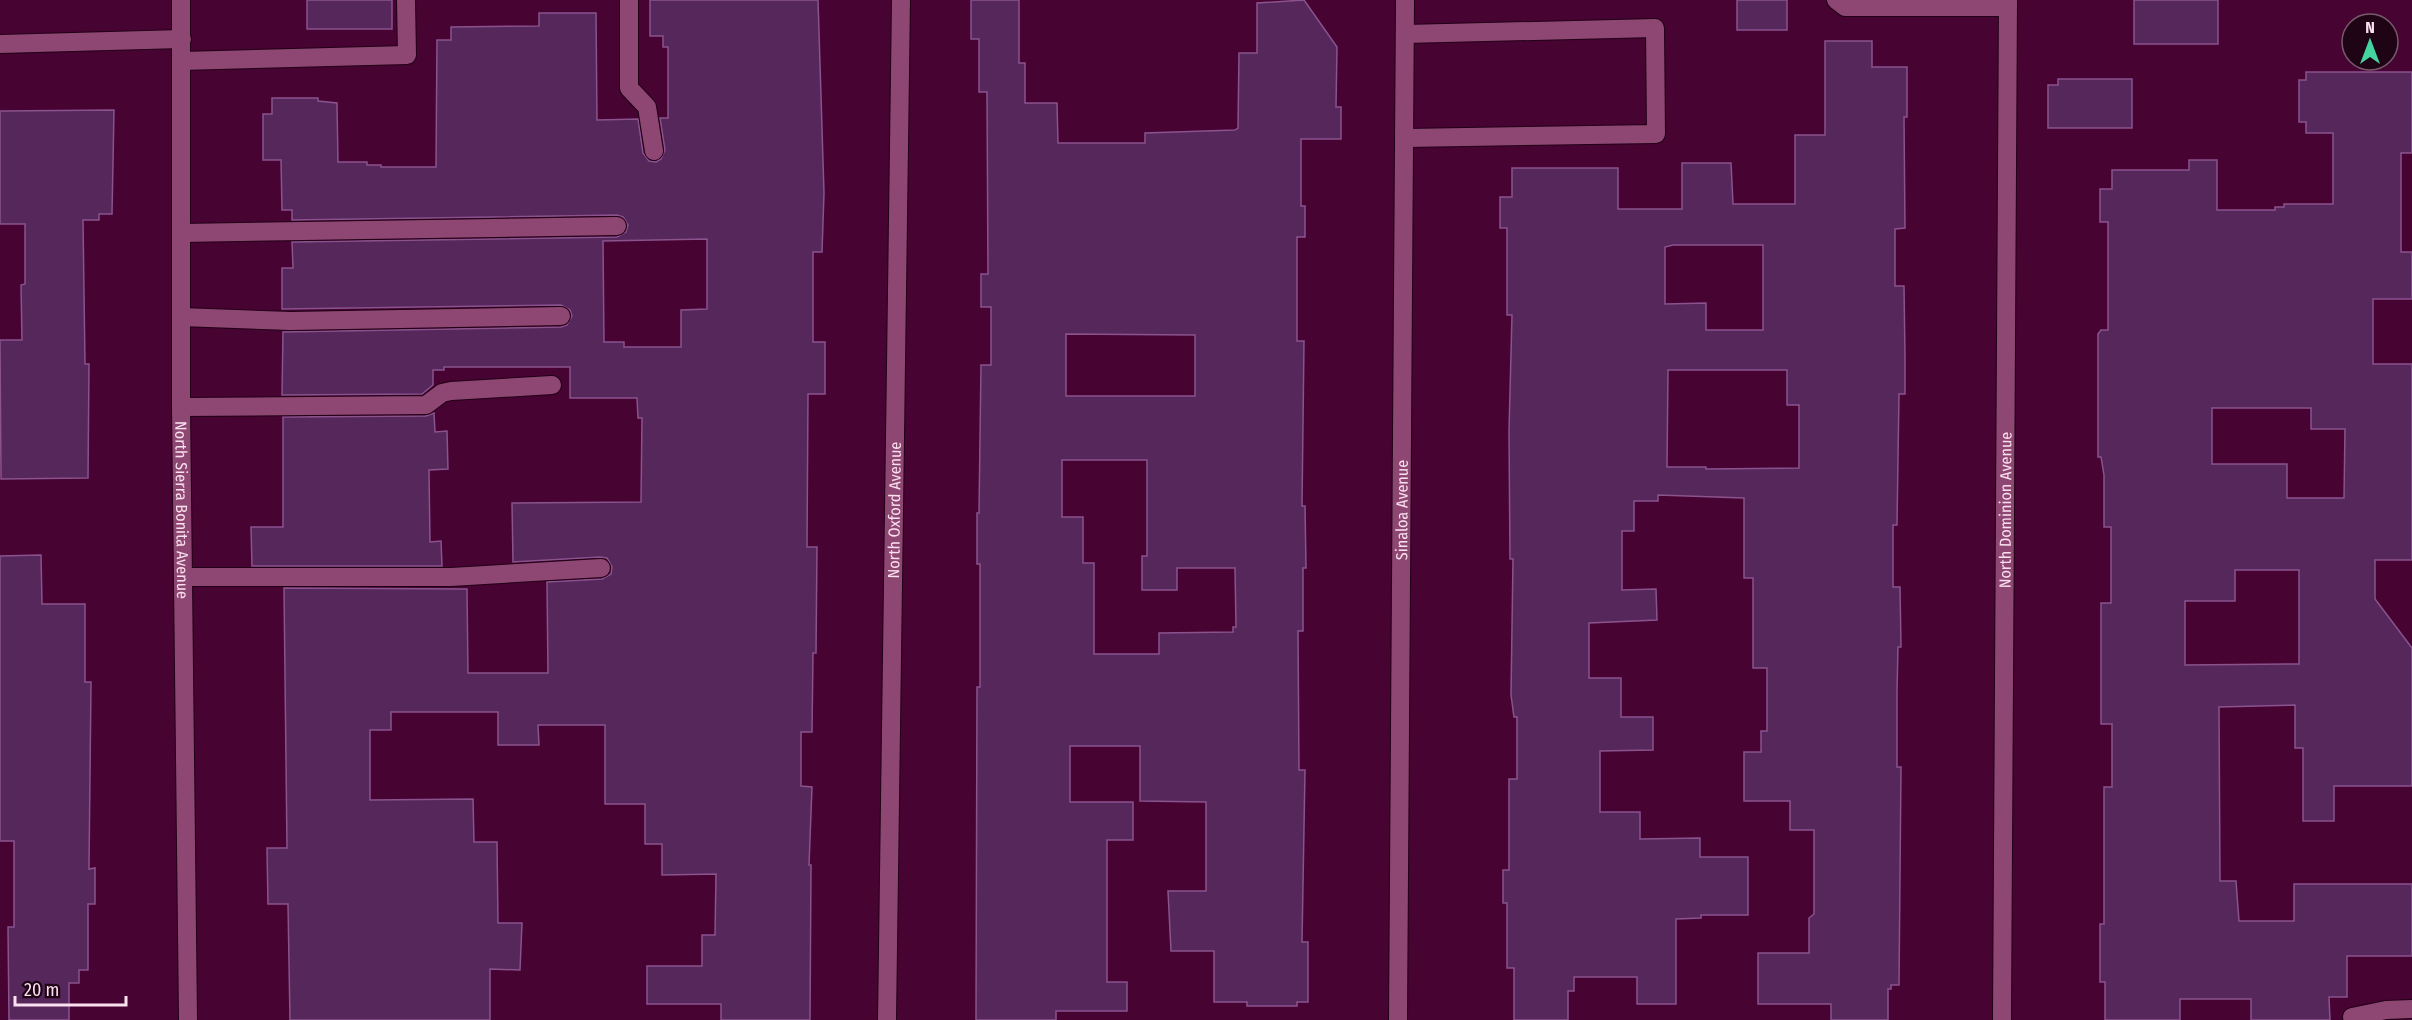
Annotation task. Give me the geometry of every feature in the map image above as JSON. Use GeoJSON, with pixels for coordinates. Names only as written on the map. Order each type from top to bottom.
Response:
{"type":"FeatureCollection","features":[{"type":"Feature","properties":{"kind":"street","name":"North Sierra Bonita Avenue"},"geometry":{"type":"LineString","coordinates":[[181,0],[181,407],[188,1020]]}},
{"type":"Feature","properties":{"kind":"street"},"geometry":{"type":"LineString","coordinates":[[181,61],[407,55],[406,0]]}},
{"type":"Feature","properties":{"kind":"street"},"geometry":{"type":"LineString","coordinates":[[629,0],[629,88],[647,107],[654,151]]}},
{"type":"Feature","properties":{"kind":"street","name":"North Oxford Avenue"},"geometry":{"type":"LineString","coordinates":[[887,1020],[901,0]]}},
{"type":"Feature","properties":{"kind":"street","name":"Sinaloa Avenue"},"geometry":{"type":"LineString","coordinates":[[1398,1020],[1406,138],[1405,0]]}},
{"type":"Feature","properties":{"kind":"street"},"geometry":{"type":"LineString","coordinates":[[1836,0],[1845,7],[2008,3]]}},
{"type":"Feature","properties":{"kind":"street","name":"North Dominion Avenue"},"geometry":{"type":"LineString","coordinates":[[2002,1020],[2008,3]]}},
{"type":"Feature","properties":{"kind":"street"},"geometry":{"type":"LineString","coordinates":[[1405,34],[1655,28],[1656,110],[1656,134],[1406,138]]}},
{"type":"Feature","properties":{"kind":"street"},"geometry":{"type":"LineString","coordinates":[[0,44],[182,39]]}},
{"type":"Feature","properties":{"kind":"street"},"geometry":{"type":"LineString","coordinates":[[181,233],[617,226]]}},
{"type":"Feature","properties":{"kind":"street"},"geometry":{"type":"LineString","coordinates":[[181,317],[291,321],[561,316]]}},
{"type":"Feature","properties":{"kind":"street"},"geometry":{"type":"LineString","coordinates":[[181,407],[426,405],[442,393],[451,391],[552,385]]}},
{"type":"Feature","properties":{"kind":"street"},"geometry":{"type":"LineString","coordinates":[[183,577],[451,577],[601,568]]}},
{"type":"Feature","properties":{"kind":"street"},"geometry":{"type":"LineString","coordinates":[[2352,1017],[2386,1010],[2412,1009]]}},
{"type":"Feature","properties":{"kind":"building"},"geometry":{"type":"Polygon","coordinates":[[[307,0],[392,0],[392,29],[307,29],[307,0]]]}},
{"type":"Feature","properties":{"kind":"building"},"geometry":{"type":"Polygon","coordinates":[[[650,0],[818,0],[824,193],[822,252],[813,252],[813,342],[825,342],[825,394],[808,394],[807,547],[817,547],[816,653],[813,653],[812,732],[801,732],[801,786],[812,787],[809,865],[811,865],[810,1020],[721,1020],[721,1004],[647,1004],[647,966],[702,966],[702,935],[715,935],[716,874],[662,875],[662,844],[645,844],[645,804],[605,804],[605,725],[538,725],[539,745],[498,745],[498,712],[391,712],[391,730],[370,730],[370,800],[473,799],[474,842],[497,842],[498,923],[522,923],[520,970],[490,969],[490,1020],[290,1020],[288,904],[268,904],[267,848],[287,848],[284,588],[467,589],[468,673],[548,673],[547,582],[602,579],[611,574],[612,567],[607,558],[600,557],[513,562],[512,503],[641,502],[642,418],[638,418],[637,398],[570,398],[570,367],[444,367],[444,370],[433,370],[433,385],[422,394],[282,395],[283,332],[561,327],[567,325],[572,316],[570,310],[561,305],[282,309],[282,268],[293,268],[292,242],[617,237],[626,232],[628,225],[623,217],[617,215],[292,220],[292,210],[282,210],[281,160],[263,160],[263,114],[272,114],[272,98],[318,98],[318,101],[337,103],[338,162],[367,162],[367,165],[381,165],[381,167],[436,167],[437,40],[451,40],[451,27],[539,26],[539,13],[596,13],[597,120],[638,119],[643,153],[649,161],[656,162],[661,159],[665,150],[660,118],[668,118],[668,47],[663,47],[663,36],[650,36],[650,0]],[[707,239],[603,241],[604,342],[624,342],[624,347],[681,347],[681,310],[707,309],[707,239]]]}},
{"type":"Feature","properties":{"kind":"building"},"geometry":{"type":"Polygon","coordinates":[[[971,0],[1019,0],[1019,63],[1025,63],[1025,103],[1057,103],[1058,143],[1145,143],[1145,133],[1235,130],[1238,128],[1239,53],[1257,53],[1257,3],[1304,0],[1337,47],[1336,107],[1341,107],[1341,139],[1301,139],[1301,206],[1305,206],[1305,237],[1297,237],[1297,341],[1304,341],[1302,506],[1305,506],[1306,568],[1303,568],[1303,631],[1298,631],[1299,770],[1305,770],[1302,942],[1308,942],[1308,1002],[1297,1002],[1297,1006],[1247,1006],[1247,1002],[1214,1002],[1214,951],[1171,951],[1168,891],[1206,891],[1206,802],[1140,801],[1140,746],[1070,746],[1070,802],[1133,802],[1133,840],[1107,840],[1107,982],[1127,982],[1127,1011],[1056,1011],[1056,1020],[976,1020],[977,687],[980,687],[980,564],[977,564],[977,513],[979,513],[981,365],[991,365],[991,307],[981,307],[981,274],[988,274],[987,92],[979,92],[979,39],[971,39],[971,0]],[[1066,334],[1066,396],[1195,396],[1195,335],[1066,334]],[[1062,460],[1062,517],[1083,517],[1083,563],[1094,563],[1094,654],[1159,654],[1159,633],[1233,632],[1233,627],[1236,627],[1235,568],[1177,568],[1177,590],[1142,590],[1142,556],[1147,556],[1147,460],[1062,460]]]}},
{"type":"Feature","properties":{"kind":"building"},"geometry":{"type":"Polygon","coordinates":[[[1737,0],[1787,0],[1787,30],[1737,30],[1737,0]]]}},
{"type":"Feature","properties":{"kind":"building"},"geometry":{"type":"Polygon","coordinates":[[[2134,0],[2218,0],[2218,44],[2134,44],[2134,0]]]}},
{"type":"Feature","properties":{"kind":"building"},"geometry":{"type":"Polygon","coordinates":[[[1825,41],[1872,41],[1872,67],[1907,67],[1907,117],[1904,117],[1905,228],[1895,229],[1895,286],[1904,286],[1905,357],[1905,394],[1899,394],[1897,525],[1893,525],[1893,587],[1900,587],[1901,647],[1898,647],[1897,692],[1897,767],[1901,767],[1899,985],[1891,985],[1891,989],[1888,989],[1888,1020],[1831,1020],[1831,1004],[1758,1004],[1758,953],[1809,953],[1809,918],[1814,914],[1814,830],[1790,830],[1790,801],[1744,801],[1744,752],[1761,752],[1761,731],[1767,731],[1767,668],[1753,668],[1753,578],[1744,578],[1744,498],[1658,495],[1658,501],[1634,501],[1634,531],[1622,531],[1622,590],[1656,589],[1657,620],[1589,623],[1589,678],[1621,678],[1621,717],[1653,717],[1653,750],[1600,751],[1600,812],[1640,812],[1640,839],[1700,838],[1700,857],[1748,857],[1748,915],[1701,915],[1701,918],[1676,919],[1676,1004],[1637,1004],[1637,977],[1574,977],[1574,991],[1568,991],[1568,1020],[1514,1020],[1514,968],[1507,968],[1507,903],[1503,903],[1503,870],[1509,870],[1509,779],[1517,779],[1517,717],[1514,717],[1511,695],[1513,559],[1510,559],[1509,431],[1512,315],[1507,315],[1507,228],[1500,228],[1500,197],[1512,197],[1512,168],[1618,168],[1618,209],[1682,209],[1682,163],[1731,163],[1733,204],[1795,204],[1795,135],[1825,135],[1825,41]],[[1673,245],[1665,247],[1665,304],[1706,303],[1706,330],[1763,330],[1763,245],[1673,245]],[[1668,370],[1667,467],[1799,468],[1799,405],[1787,405],[1787,370],[1668,370]]]}},
{"type":"Feature","properties":{"kind":"building"},"geometry":{"type":"Polygon","coordinates":[[[2306,72],[2412,72],[2412,153],[2401,153],[2401,252],[2412,252],[2412,299],[2373,299],[2373,364],[2412,364],[2412,560],[2375,560],[2375,599],[2412,648],[2412,786],[2334,786],[2334,821],[2303,821],[2303,748],[2295,748],[2295,705],[2219,707],[2220,881],[2236,881],[2239,921],[2294,921],[2294,884],[2412,884],[2412,956],[2347,956],[2347,997],[2329,997],[2330,1020],[2251,1020],[2251,999],[2180,999],[2180,1020],[2105,1020],[2105,982],[2100,982],[2100,924],[2104,924],[2104,787],[2112,787],[2112,724],[2101,724],[2101,603],[2111,603],[2111,527],[2104,527],[2104,475],[2101,457],[2098,457],[2098,334],[2101,330],[2108,330],[2108,222],[2100,222],[2100,189],[2112,189],[2112,170],[2189,170],[2189,160],[2217,160],[2217,210],[2275,210],[2275,207],[2284,207],[2284,204],[2333,204],[2333,133],[2306,133],[2306,122],[2299,122],[2299,80],[2306,80],[2306,72]],[[2212,408],[2212,464],[2287,464],[2287,498],[2344,498],[2345,429],[2311,429],[2311,408],[2212,408]],[[2235,570],[2235,601],[2185,601],[2185,665],[2299,664],[2299,570],[2235,570]]]}},
{"type":"Feature","properties":{"kind":"building"},"geometry":{"type":"Polygon","coordinates":[[[2058,79],[2132,79],[2132,128],[2048,128],[2048,85],[2058,85],[2058,79]]]}},
{"type":"Feature","properties":{"kind":"building"},"geometry":{"type":"Polygon","coordinates":[[[114,110],[112,214],[99,214],[99,220],[83,220],[85,364],[89,364],[88,478],[1,479],[0,340],[22,340],[21,285],[25,284],[25,224],[0,224],[0,111],[114,110]]]}},
{"type":"Feature","properties":{"kind":"building"},"geometry":{"type":"Polygon","coordinates":[[[434,413],[435,432],[447,431],[448,469],[429,470],[430,542],[441,541],[442,566],[252,566],[251,527],[283,527],[283,417],[426,416],[434,413]]]}},
{"type":"Feature","properties":{"kind":"building"},"geometry":{"type":"Polygon","coordinates":[[[41,555],[42,604],[85,604],[85,682],[91,682],[89,869],[95,868],[95,904],[88,904],[88,970],[79,970],[79,983],[69,983],[69,1020],[9,1020],[8,927],[14,927],[14,841],[0,841],[0,556],[41,555]]]}}]}
